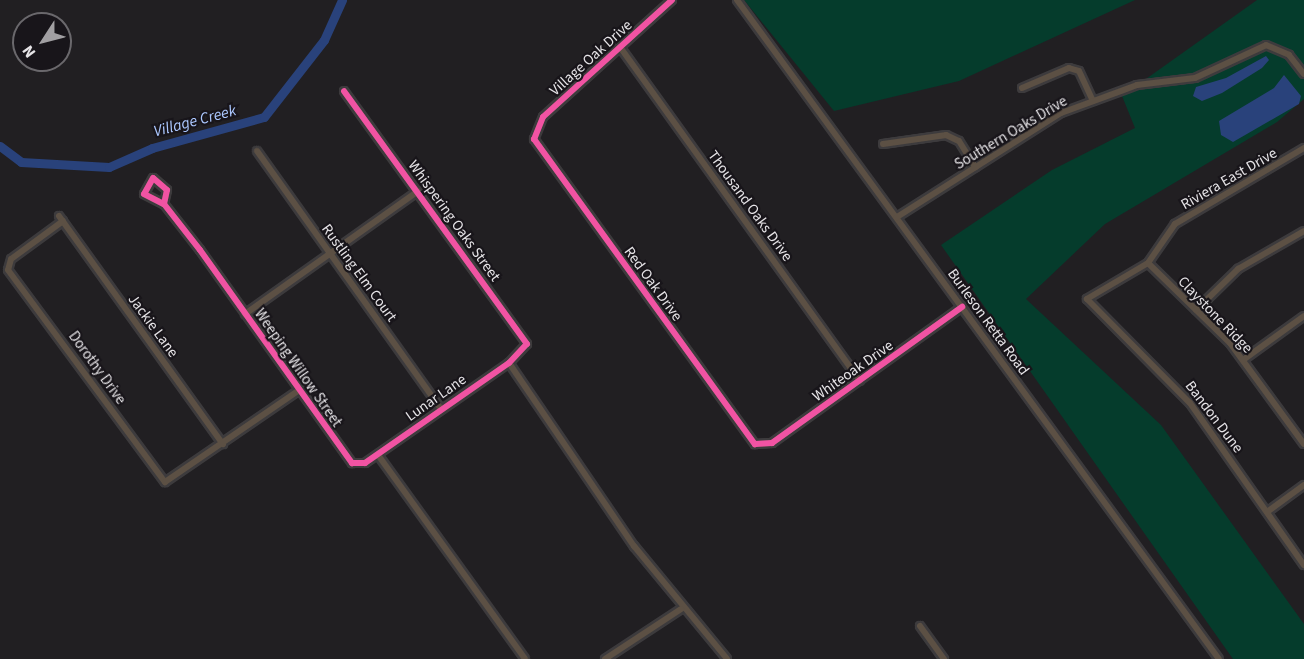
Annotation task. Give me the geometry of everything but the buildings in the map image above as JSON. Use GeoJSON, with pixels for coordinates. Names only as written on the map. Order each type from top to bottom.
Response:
{"type":"FeatureCollection","features":[{"type":"Feature","properties":{"kind":"street","name":"Village Oak Drive"},"geometry":{"type":"LineString","coordinates":[[534,139],[543,117],[672,0]]}},
{"type":"Feature","properties":{"kind":"street","name":"Burleson Retta Road"},"geometry":{"type":"LineString","coordinates":[[737,0],[1219,659]]}},
{"type":"Feature","properties":{"kind":"street","name":"Southern Oaks Drive"},"geometry":{"type":"LineString","coordinates":[[897,217],[1061,113],[1149,81],[1195,78],[1266,45],[1289,55],[1304,74]]}},
{"type":"Feature","properties":{"kind":"street","name":"Thousand Oaks Drive"},"geometry":{"type":"LineString","coordinates":[[620,47],[860,381]]}},
{"type":"Feature","properties":{"kind":"street"},"geometry":{"type":"LineString","coordinates":[[1022,88],[1069,68],[1080,71],[1093,101]]}},
{"type":"Feature","properties":{"kind":"street","name":"Whispering Oaks Street"},"geometry":{"type":"LineString","coordinates":[[344,91],[525,339],[526,348],[509,363]]}},
{"type":"Feature","properties":{"kind":"street"},"geometry":{"type":"LineString","coordinates":[[883,144],[946,135],[959,141],[975,167]]}},
{"type":"Feature","properties":{"kind":"street","name":"Red Oak Drive"},"geometry":{"type":"LineString","coordinates":[[534,139],[754,444]]}},
{"type":"Feature","properties":{"kind":"street","name":"Riviera East Drive"},"geometry":{"type":"LineString","coordinates":[[1087,299],[1148,263],[1175,224],[1304,148]]}},
{"type":"Feature","properties":{"kind":"street","name":"Rustling Elm Court"},"geometry":{"type":"LineString","coordinates":[[257,151],[441,409]]}},
{"type":"Feature","properties":{"kind":"street","name":"Weeping Willow Street"},"geometry":{"type":"LineString","coordinates":[[164,204],[167,190],[153,178],[144,194],[164,204],[352,464],[361,465],[378,454]]}},
{"type":"Feature","properties":{"kind":"street"},"geometry":{"type":"LineString","coordinates":[[245,314],[418,191]]}},
{"type":"Feature","properties":{"kind":"street","name":"Dorothy Drive"},"geometry":{"type":"LineString","coordinates":[[61,218],[11,259],[8,270],[165,482],[223,444]]}},
{"type":"Feature","properties":{"kind":"street","name":"Jackie Lane"},"geometry":{"type":"LineString","coordinates":[[61,218],[223,444]]}},
{"type":"Feature","properties":{"kind":"street"},"geometry":{"type":"LineString","coordinates":[[1196,310],[1238,269],[1304,231]]}},
{"type":"Feature","properties":{"kind":"street","name":"Claystone Ridge"},"geometry":{"type":"LineString","coordinates":[[1148,263],[1243,360],[1304,444]]}},
{"type":"Feature","properties":{"kind":"street","name":"Bandon Dune"},"geometry":{"type":"LineString","coordinates":[[1087,299],[1176,385],[1304,565]]}},
{"type":"Feature","properties":{"kind":"street","name":"Whiteoak Drive"},"geometry":{"type":"LineString","coordinates":[[754,444],[772,443],[962,307]]}},
{"type":"Feature","properties":{"kind":"street"},"geometry":{"type":"LineString","coordinates":[[1243,360],[1303,319]]}},
{"type":"Feature","properties":{"kind":"street"},"geometry":{"type":"LineString","coordinates":[[509,363],[681,609],[727,659]]}},
{"type":"Feature","properties":{"kind":"street","name":"Lunar Lane"},"geometry":{"type":"LineString","coordinates":[[378,454],[509,363]]}},
{"type":"Feature","properties":{"kind":"street"},"geometry":{"type":"LineString","coordinates":[[223,444],[298,391]]}},
{"type":"Feature","properties":{"kind":"street"},"geometry":{"type":"LineString","coordinates":[[378,454],[525,659]]}},
{"type":"Feature","properties":{"kind":"street"},"geometry":{"type":"LineString","coordinates":[[1267,512],[1304,485]]}},
{"type":"Feature","properties":{"kind":"street"},"geometry":{"type":"LineString","coordinates":[[605,659],[681,609]]}},
{"type":"Feature","properties":{"kind":"street"},"geometry":{"type":"LineString","coordinates":[[920,626],[944,659]]}},
{"type":"Feature","properties":{"kind":"green space"},"geometry":{"type":"Polygon","coordinates":[[[744,0],[1135,0],[959,81],[834,111],[744,0]]]}},
{"type":"Feature","properties":{"kind":"green space"},"geometry":{"type":"Polygon","coordinates":[[[1257,0],[1304,0],[1304,99],[1277,122],[1105,224],[1026,299],[1161,425],[1304,624],[1304,659],[1233,659],[941,245],[1052,170],[1135,128],[1122,96],[1257,0]]]}},
{"type":"Feature","properties":{"kind":"water"},"geometry":{"type":"Polygon","coordinates":[[[1266,56],[1269,60],[1262,68],[1222,93],[1202,101],[1193,96],[1196,87],[1226,78],[1266,56]]]}},
{"type":"Feature","properties":{"kind":"water"},"geometry":{"type":"Polygon","coordinates":[[[1284,75],[1301,96],[1299,104],[1233,142],[1221,135],[1219,121],[1274,88],[1284,75]]]}},
{"type":"Feature","properties":{"kind":"waterway","name":"Village Creek"},"geometry":{"type":"LineString","coordinates":[[0,146],[21,162],[109,167],[152,148],[264,117],[324,40],[342,0]]}},
{"type":"Feature","properties":{"kind":"cycle path"},"geometry":{"type":"LineString","coordinates":[[672,0],[543,117],[534,139],[755,444],[772,443],[962,307]]}},
{"type":"Feature","properties":{"kind":"cycle path"},"geometry":{"type":"LineString","coordinates":[[164,204],[167,190],[153,178],[144,194],[164,204],[200,250],[352,463],[365,463],[509,363],[527,344],[344,91]]}}]}
